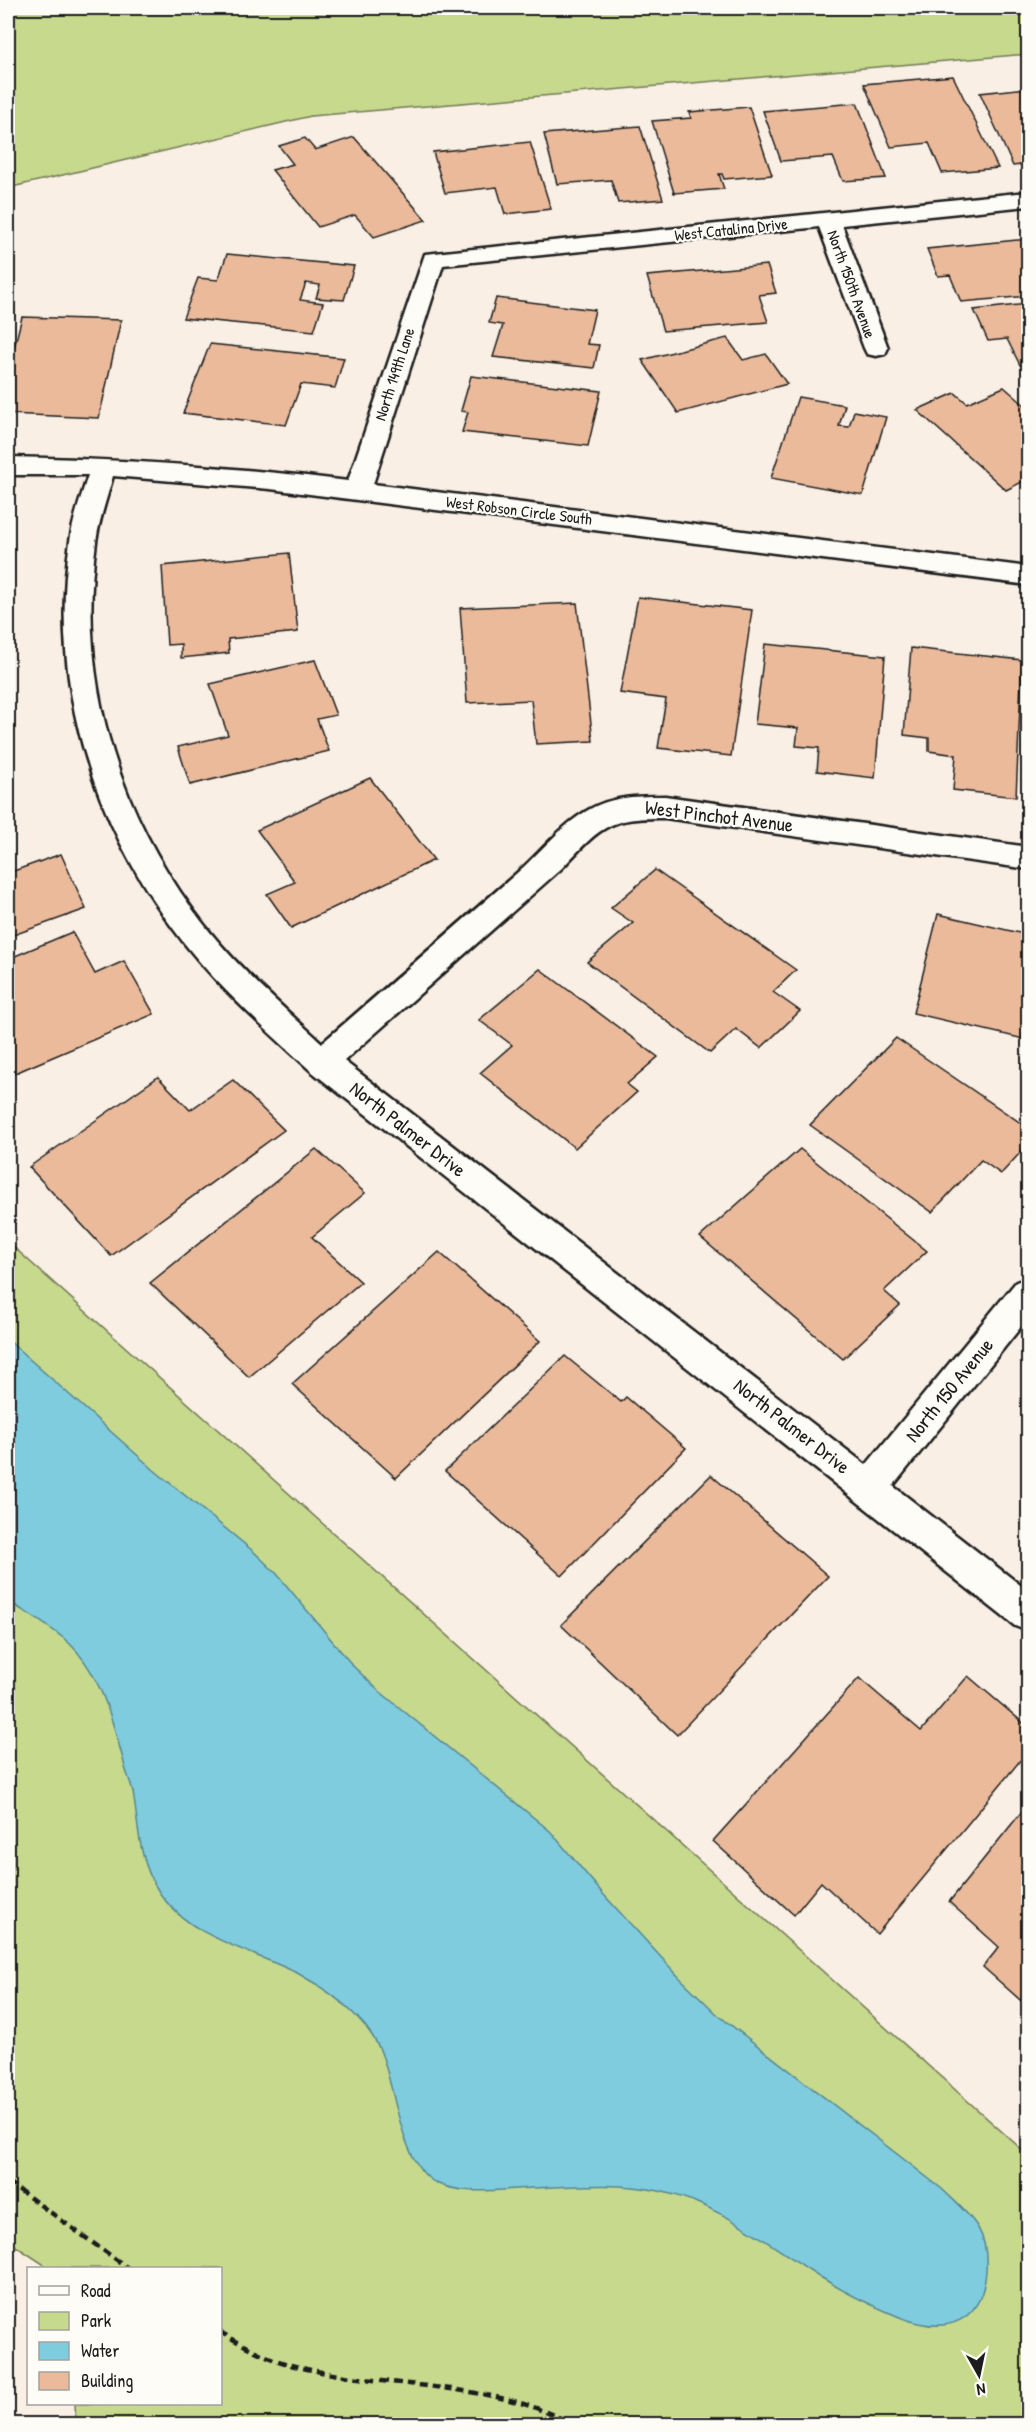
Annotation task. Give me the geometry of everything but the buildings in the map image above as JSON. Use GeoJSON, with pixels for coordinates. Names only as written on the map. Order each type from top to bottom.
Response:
{"type":"FeatureCollection","features":[{"type":"Feature","properties":{"kind":"street","name":"West Catalina Drive"},"geometry":{"type":"LineString","coordinates":[[433,259],[1029,199]]}},
{"type":"Feature","properties":{"kind":"street","name":"North 150th Avenue"},"geometry":{"type":"LineString","coordinates":[[828,219],[876,348]]}},
{"type":"Feature","properties":{"kind":"street","name":"North 149th Lane"},"geometry":{"type":"LineString","coordinates":[[358,490],[433,259]]}},
{"type":"Feature","properties":{"kind":"street","name":"West Robson Circle South"},"geometry":{"type":"LineString","coordinates":[[8,466],[103,467],[270,480],[1029,576]]}},
{"type":"Feature","properties":{"kind":"street","name":"North Palmer Drive"},"geometry":{"type":"LineString","coordinates":[[103,467],[83,541],[77,625],[80,680],[88,723],[102,770],[122,821],[148,869],[218,963],[322,1062],[1029,1612]]}},
{"type":"Feature","properties":{"kind":"street","name":"West Pinchot Avenue"},"geometry":{"type":"LineString","coordinates":[[322,1062],[552,860],[588,824],[616,808],[665,807],[1029,858]]}},
{"type":"Feature","properties":{"kind":"street","name":"North 150 Avenue"},"geometry":{"type":"LineString","coordinates":[[870,1487],[1029,1293]]}},
{"type":"Feature","properties":{"kind":"path"},"geometry":{"type":"LineString","coordinates":[[8,2182],[127,2267]]}},
{"type":"Feature","properties":{"kind":"path"},"geometry":{"type":"LineString","coordinates":[[222,2333],[246,2347],[291,2365],[501,2396],[548,2411],[574,2424]]}},
{"type":"Feature","properties":{"kind":"green space"},"geometry":{"type":"Polygon","coordinates":[[[8,8],[1028,8],[1028,54],[311,116],[8,188],[8,8]]]}},
{"type":"Feature","properties":{"kind":"green space"},"geometry":{"type":"Polygon","coordinates":[[[8,1242],[1028,2155],[1028,2424],[76,2424],[75,2405],[222,2405],[222,2267],[47,2267],[8,2241],[8,1242]]]}},
{"type":"Feature","properties":{"kind":"water"},"geometry":{"type":"Polygon","coordinates":[[[8,1340],[154,1470],[253,1551],[277,1574],[353,1666],[378,1690],[550,1831],[604,1895],[679,1977],[718,2015],[942,2189],[961,2207],[978,2228],[986,2254],[983,2289],[978,2303],[970,2313],[947,2324],[934,2325],[902,2318],[832,2284],[723,2215],[703,2205],[659,2191],[627,2186],[595,2185],[471,2191],[447,2187],[436,2183],[424,2174],[407,2144],[380,2050],[362,2022],[338,1999],[299,1974],[223,1942],[187,1921],[159,1892],[143,1855],[132,1788],[98,1684],[90,1669],[69,1643],[48,1626],[8,1601],[8,1340]]]}}]}
